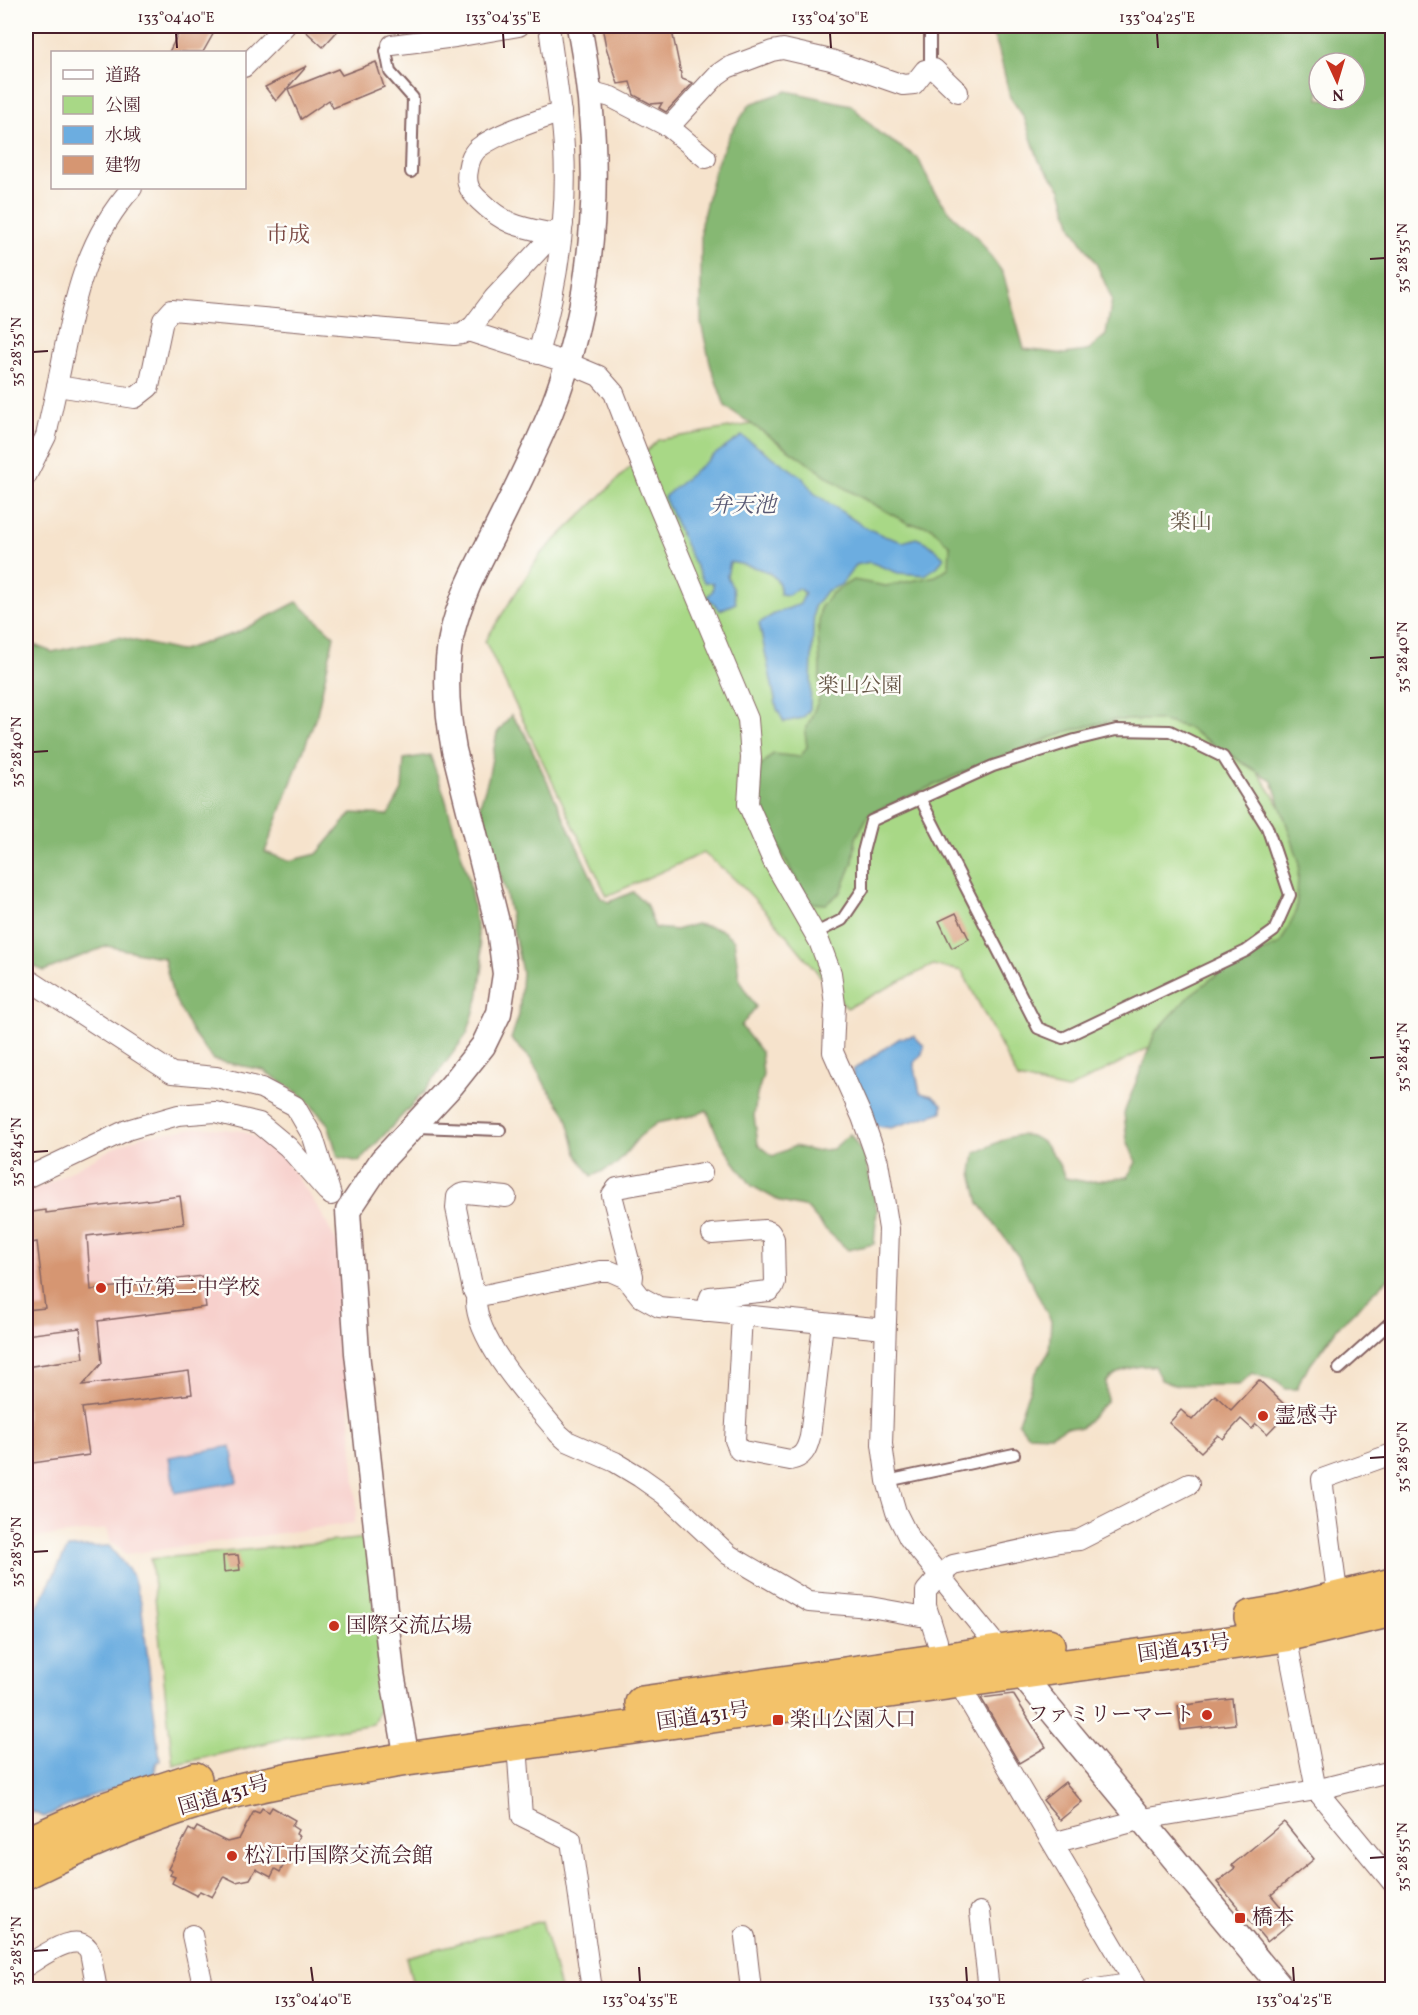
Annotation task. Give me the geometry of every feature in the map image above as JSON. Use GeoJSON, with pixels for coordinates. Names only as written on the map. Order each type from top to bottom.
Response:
{"type":"FeatureCollection","features":[{"type":"Feature","properties":{"kind":"highway","name":"国道431号"},"geometry":{"type":"LineString","coordinates":[[26,1872],[114,1831],[196,1802],[405,1748],[517,1744],[1010,1661],[1281,1612],[1392,1586]]}},
{"type":"Feature","properties":{"kind":"highway","name":"国道431号"},"geometry":{"type":"LineString","coordinates":[[26,1844],[105,1809],[188,1781],[273,1760],[405,1748],[1010,1661],[1286,1635],[1392,1610]]}},
{"type":"Feature","properties":{"kind":"street"},"geometry":{"type":"LineString","coordinates":[[246,65],[285,26]]}},
{"type":"Feature","properties":{"kind":"street"},"geometry":{"type":"LineString","coordinates":[[392,45],[519,26]]}},
{"type":"Feature","properties":{"kind":"street"},"geometry":{"type":"LineString","coordinates":[[538,354],[554,292],[564,151],[549,26]]}},
{"type":"Feature","properties":{"kind":"street"},"geometry":{"type":"LineString","coordinates":[[340,1203],[452,1085],[483,1046],[500,1013],[506,974],[499,930],[454,750],[449,723],[447,664],[458,611],[470,580],[540,438],[568,363],[586,285],[591,245],[593,164],[589,91],[579,26]]}},
{"type":"Feature","properties":{"kind":"street"},"geometry":{"type":"LineString","coordinates":[[669,127],[717,75],[727,68],[772,51],[783,50],[831,60],[903,85],[914,84],[925,70],[930,68],[934,69],[958,92]]}},
{"type":"Feature","properties":{"kind":"street"},"geometry":{"type":"LineString","coordinates":[[589,91],[611,97],[669,127],[706,158]]}},
{"type":"Feature","properties":{"kind":"street"},"geometry":{"type":"LineString","coordinates":[[558,229],[506,223],[472,193],[467,180],[471,160],[481,146],[509,132],[561,112]]}},
{"type":"Feature","properties":{"kind":"street"},"geometry":{"type":"LineString","coordinates":[[26,476],[46,436],[76,292],[88,257],[117,205],[131,189]]}},
{"type":"Feature","properties":{"kind":"street"},"geometry":{"type":"LineString","coordinates":[[468,331],[494,298],[558,229]]}},
{"type":"Feature","properties":{"kind":"street"},"geometry":{"type":"LineString","coordinates":[[57,386],[135,398],[149,387],[164,320],[172,310],[454,335],[468,331],[568,363],[599,376],[614,393],[658,508],[748,719],[752,758],[748,804],[773,861],[814,934],[831,973],[835,1005],[833,1052],[862,1117],[878,1162],[889,1229],[882,1444],[887,1481],[896,1512],[909,1538],[1283,1989]]}},
{"type":"Feature","properties":{"kind":"street"},"geometry":{"type":"LineString","coordinates":[[26,978],[172,1073],[216,1077],[261,1088],[295,1106],[313,1137],[340,1203],[392,1672],[405,1748]]}},
{"type":"Feature","properties":{"kind":"street"},"geometry":{"type":"LineString","coordinates":[[26,1178],[127,1130],[178,1115],[215,1112],[259,1123],[288,1147],[340,1203]]}},
{"type":"Feature","properties":{"kind":"street"},"geometry":{"type":"LineString","coordinates":[[632,1284],[633,1276],[612,1195],[613,1190],[702,1173]]}},
{"type":"Feature","properties":{"kind":"street"},"geometry":{"type":"LineString","coordinates":[[507,1197],[466,1193],[457,1197],[456,1208],[473,1290],[477,1298],[477,1313],[486,1337],[496,1353],[559,1434],[567,1441],[615,1462],[648,1482],[664,1494],[729,1556],[809,1602],[870,1607],[929,1616]]}},
{"type":"Feature","properties":{"kind":"street"},"geometry":{"type":"LineString","coordinates":[[706,1312],[710,1297],[769,1291],[775,1282],[774,1239],[770,1232],[765,1230],[712,1234]]}},
{"type":"Feature","properties":{"kind":"street"},"geometry":{"type":"LineString","coordinates":[[477,1298],[600,1270],[617,1273],[626,1278],[641,1297],[659,1307],[885,1329]]}},
{"type":"Feature","properties":{"kind":"street"},"geometry":{"type":"LineString","coordinates":[[742,1316],[736,1446],[743,1451],[790,1460],[797,1459],[807,1450],[823,1323]]}},
{"type":"Feature","properties":{"kind":"street"},"geometry":{"type":"LineString","coordinates":[[1338,1599],[1322,1479],[1392,1454]]}},
{"type":"Feature","properties":{"kind":"street"},"geometry":{"type":"LineString","coordinates":[[937,1641],[929,1616],[926,1592],[940,1575],[954,1565],[1059,1542],[1079,1540],[1190,1484]]}},
{"type":"Feature","properties":{"kind":"street"},"geometry":{"type":"LineString","coordinates":[[1286,1635],[1316,1791],[1392,1882]]}},
{"type":"Feature","properties":{"kind":"street"},"geometry":{"type":"LineString","coordinates":[[966,1696],[1137,1986],[1090,1989]]}},
{"type":"Feature","properties":{"kind":"street"},"geometry":{"type":"LineString","coordinates":[[517,1744],[522,1816],[571,1840],[592,1989]]}},
{"type":"Feature","properties":{"kind":"street"},"geometry":{"type":"LineString","coordinates":[[1053,1843],[1143,1819],[1316,1791],[1392,1771]]}},
{"type":"Feature","properties":{"kind":"street"},"geometry":{"type":"LineString","coordinates":[[980,1912],[989,1989]]}},
{"type":"Feature","properties":{"kind":"street"},"geometry":{"type":"LineString","coordinates":[[192,1935],[204,1989]]}},
{"type":"Feature","properties":{"kind":"street"},"geometry":{"type":"LineString","coordinates":[[745,1937],[751,1989]]}},
{"type":"Feature","properties":{"kind":"street"},"geometry":{"type":"LineString","coordinates":[[26,1966],[61,1945],[81,1942],[90,1952],[97,1989]]}},
{"type":"Feature","properties":{"kind":"lane"},"geometry":{"type":"LineString","coordinates":[[930,26],[930,68]]}},
{"type":"Feature","properties":{"kind":"lane"},"geometry":{"type":"LineString","coordinates":[[392,45],[386,51],[390,72],[413,98],[411,172]]}},
{"type":"Feature","properties":{"kind":"lane"},"geometry":{"type":"LineString","coordinates":[[814,934],[842,920],[863,889],[863,852],[871,821],[920,798],[993,766],[1075,740],[1116,730],[1170,731],[1223,758],[1267,827],[1290,895],[1274,932],[1246,951],[1063,1038],[1038,1028],[920,798]]}},
{"type":"Feature","properties":{"kind":"lane"},"geometry":{"type":"LineString","coordinates":[[413,1127],[500,1130]]}},
{"type":"Feature","properties":{"kind":"lane"},"geometry":{"type":"LineString","coordinates":[[1339,1369],[1392,1321]]}},
{"type":"Feature","properties":{"kind":"lane"},"geometry":{"type":"LineString","coordinates":[[887,1481],[1014,1454]]}},
{"type":"Feature","properties":{"kind":"shaded area"},"geometry":{"type":"Polygon","coordinates":[[[201,1127],[242,1131],[278,1149],[319,1209],[337,1243],[357,1510],[354,1523],[126,1554],[111,1543],[107,1529],[26,1539],[26,1191],[45,1185],[115,1147],[142,1136],[201,1127]]]}},
{"type":"Feature","properties":{"kind":"green space","name":"楽山"},"geometry":{"type":"Polygon","coordinates":[[[989,26],[1392,26],[1392,1275],[1338,1327],[1302,1376],[1297,1389],[1286,1389],[1277,1382],[1252,1373],[1239,1385],[1174,1385],[1161,1380],[1154,1366],[1135,1367],[1116,1374],[1106,1382],[1107,1401],[1081,1428],[1066,1427],[1051,1435],[1027,1434],[1018,1422],[1034,1376],[1049,1352],[1051,1321],[1018,1256],[979,1203],[972,1173],[975,1153],[1005,1139],[1024,1135],[1033,1137],[1047,1146],[1065,1178],[1087,1182],[1128,1177],[1136,1162],[1127,1140],[1124,1113],[1155,1033],[1190,995],[1226,968],[1280,944],[1296,912],[1299,861],[1272,781],[1186,727],[1158,720],[1115,720],[1068,731],[959,774],[869,814],[856,838],[853,862],[841,892],[826,904],[810,903],[771,830],[760,800],[758,785],[759,768],[773,754],[800,757],[807,747],[805,732],[819,699],[820,608],[832,593],[853,580],[886,586],[936,576],[949,567],[950,546],[930,526],[909,524],[846,489],[725,406],[711,367],[701,323],[701,224],[716,165],[730,134],[750,104],[787,91],[851,105],[879,133],[918,158],[933,190],[953,216],[976,236],[1003,273],[1024,349],[1064,354],[1087,351],[1106,335],[1112,299],[1096,263],[1072,227],[1061,189],[1039,161],[1024,117],[1010,97],[998,47],[989,26]]]}},
{"type":"Feature","properties":{"kind":"green space","name":"楽山公園"},"geometry":{"type":"Polygon","coordinates":[[[806,415],[1237,740],[1302,840],[1322,958],[1067,1090],[1018,1079],[962,971],[933,965],[847,1008],[761,906],[742,886],[703,853],[607,896],[485,641],[540,555],[658,440],[806,415]]]}},
{"type":"Feature","properties":{"kind":"green space"},"geometry":{"type":"Polygon","coordinates":[[[297,602],[334,636],[317,714],[265,852],[289,861],[317,854],[352,813],[388,815],[402,790],[404,759],[430,755],[444,794],[469,881],[483,965],[478,999],[467,1034],[424,1092],[359,1162],[338,1157],[328,1124],[303,1096],[263,1070],[213,1060],[193,1033],[173,996],[164,958],[107,946],[44,971],[26,963],[26,642],[52,652],[119,637],[179,651],[236,633],[297,602]]]}},
{"type":"Feature","properties":{"kind":"green space"},"geometry":{"type":"Polygon","coordinates":[[[511,715],[525,734],[601,898],[609,902],[633,892],[646,904],[655,928],[676,930],[696,924],[720,929],[734,940],[740,982],[756,1007],[741,1026],[761,1052],[763,1075],[754,1116],[758,1144],[773,1156],[795,1146],[813,1151],[833,1149],[850,1134],[865,1157],[877,1210],[874,1244],[848,1250],[824,1228],[807,1208],[781,1202],[752,1186],[717,1135],[707,1110],[696,1115],[657,1123],[639,1137],[616,1165],[592,1176],[578,1157],[566,1114],[547,1088],[530,1058],[511,1039],[519,1015],[522,972],[506,894],[480,805],[488,779],[497,733],[511,715]]]}},
{"type":"Feature","properties":{"kind":"green space","name":"国際交流広場"},"geometry":{"type":"Polygon","coordinates":[[[367,1538],[384,1697],[373,1724],[283,1739],[173,1765],[151,1559],[367,1538]]]}},
{"type":"Feature","properties":{"kind":"green space"},"geometry":{"type":"Polygon","coordinates":[[[542,1921],[560,1989],[414,1989],[406,1957],[542,1921]]]}},
{"type":"Feature","properties":{"kind":"water","name":"弁天池"},"geometry":{"type":"Polygon","coordinates":[[[742,436],[802,477],[814,493],[863,526],[903,542],[916,538],[926,542],[944,557],[938,566],[925,575],[898,573],[870,562],[856,565],[841,585],[826,591],[814,607],[810,709],[803,718],[784,722],[777,709],[759,623],[774,614],[800,604],[805,593],[798,588],[788,595],[780,594],[776,579],[770,574],[755,567],[730,562],[727,576],[736,603],[720,610],[707,597],[713,590],[713,583],[704,582],[664,497],[714,455],[742,436]]]}},
{"type":"Feature","properties":{"kind":"water"},"geometry":{"type":"Polygon","coordinates":[[[914,1036],[924,1046],[922,1054],[914,1063],[920,1093],[932,1096],[942,1104],[942,1112],[891,1128],[877,1126],[853,1078],[853,1070],[900,1038],[914,1036]]]}},
{"type":"Feature","properties":{"kind":"water"},"geometry":{"type":"Polygon","coordinates":[[[231,1446],[237,1482],[175,1493],[169,1457],[231,1446]]]}},
{"type":"Feature","properties":{"kind":"water"},"geometry":{"type":"Polygon","coordinates":[[[109,1546],[132,1574],[141,1602],[160,1761],[157,1761],[154,1774],[86,1798],[44,1817],[33,1812],[26,1812],[26,1621],[42,1597],[68,1548],[109,1546]]]}},
{"type":"Feature","properties":{"kind":"building"},"geometry":{"type":"Polygon","coordinates":[[[182,26],[208,26],[216,29],[204,51],[170,51],[182,26]]]}},
{"type":"Feature","properties":{"kind":"building"},"geometry":{"type":"Polygon","coordinates":[[[300,26],[342,26],[323,47],[300,26]]]}},
{"type":"Feature","properties":{"kind":"building"},"geometry":{"type":"Polygon","coordinates":[[[602,26],[671,26],[682,79],[693,83],[666,112],[659,108],[662,103],[651,104],[634,95],[630,82],[618,84],[602,26]]]}},
{"type":"Feature","properties":{"kind":"building"},"geometry":{"type":"Polygon","coordinates":[[[376,62],[384,87],[333,108],[329,100],[301,119],[288,89],[338,69],[342,75],[376,62]]]}},
{"type":"Feature","properties":{"kind":"building"},"geometry":{"type":"Polygon","coordinates":[[[307,66],[276,101],[265,87],[307,66]]]}},
{"type":"Feature","properties":{"kind":"building"},"geometry":{"type":"Polygon","coordinates":[[[956,913],[969,939],[952,948],[939,921],[956,913]]]}},
{"type":"Feature","properties":{"kind":"building"},"geometry":{"type":"Polygon","coordinates":[[[180,1196],[184,1224],[87,1236],[91,1290],[202,1276],[206,1307],[98,1321],[102,1363],[83,1385],[189,1371],[192,1394],[82,1408],[89,1455],[26,1464],[26,1367],[84,1358],[80,1328],[26,1335],[26,1310],[45,1308],[37,1242],[26,1244],[26,1213],[46,1210],[46,1213],[180,1196]]]}},
{"type":"Feature","properties":{"kind":"building","name":"霊感寺"},"geometry":{"type":"Polygon","coordinates":[[[1259,1380],[1290,1410],[1267,1434],[1256,1424],[1252,1429],[1241,1419],[1223,1439],[1218,1435],[1201,1452],[1169,1423],[1181,1410],[1192,1420],[1215,1395],[1231,1410],[1259,1380]]]}},
{"type":"Feature","properties":{"kind":"building"},"geometry":{"type":"Polygon","coordinates":[[[238,1555],[240,1570],[224,1572],[223,1556],[238,1555]]]}},
{"type":"Feature","properties":{"kind":"building"},"geometry":{"type":"Polygon","coordinates":[[[1013,1694],[1046,1747],[1019,1763],[981,1698],[1013,1694]]]}},
{"type":"Feature","properties":{"kind":"building","name":"ファミリーマート"},"geometry":{"type":"Polygon","coordinates":[[[1232,1699],[1235,1724],[1181,1730],[1178,1706],[1232,1699]]]}},
{"type":"Feature","properties":{"kind":"building"},"geometry":{"type":"Polygon","coordinates":[[[1065,1782],[1082,1802],[1060,1820],[1043,1800],[1065,1782]]]}},
{"type":"Feature","properties":{"kind":"building","name":"松江市国際交流会館"},"geometry":{"type":"Polygon","coordinates":[[[272,1807],[295,1820],[292,1826],[298,1830],[296,1834],[299,1836],[280,1872],[275,1869],[271,1877],[256,1869],[250,1879],[236,1882],[224,1876],[212,1897],[200,1891],[197,1896],[172,1883],[175,1877],[170,1875],[172,1871],[168,1869],[189,1829],[194,1832],[197,1827],[227,1842],[239,1839],[254,1811],[259,1813],[262,1808],[269,1812],[272,1807]]]}},
{"type":"Feature","properties":{"kind":"building"},"geometry":{"type":"Polygon","coordinates":[[[1284,1822],[1314,1859],[1271,1895],[1293,1921],[1267,1942],[1217,1882],[1235,1868],[1232,1865],[1284,1822]]]}},
{"type":"Feature","properties":{"kind":"place","name":"市立第二中学校"},"geometry":{"type":"Point","coordinates":[101,1288]}},
{"type":"Feature","properties":{"kind":"place","name":"霊感寺"},"geometry":{"type":"Point","coordinates":[1263,1416]}},
{"type":"Feature","properties":{"kind":"place","name":"国際交流広場"},"geometry":{"type":"Point","coordinates":[334,1626]}},
{"type":"Feature","properties":{"kind":"place","name":"ファミリーマート"},"geometry":{"type":"Point","coordinates":[1207,1715]}},
{"type":"Feature","properties":{"kind":"place","name":"楽山公園入口"},"geometry":{"type":"Point","coordinates":[778,1720]}},
{"type":"Feature","properties":{"kind":"place","name":"松江市国際交流会館"},"geometry":{"type":"Point","coordinates":[232,1856]}},
{"type":"Feature","properties":{"kind":"place","name":"橋本"},"geometry":{"type":"Point","coordinates":[1240,1918]}},
{"type":"Feature","properties":{"kind":"district","name":"市成"},"geometry":{"type":"Point","coordinates":[288,236]}}]}
